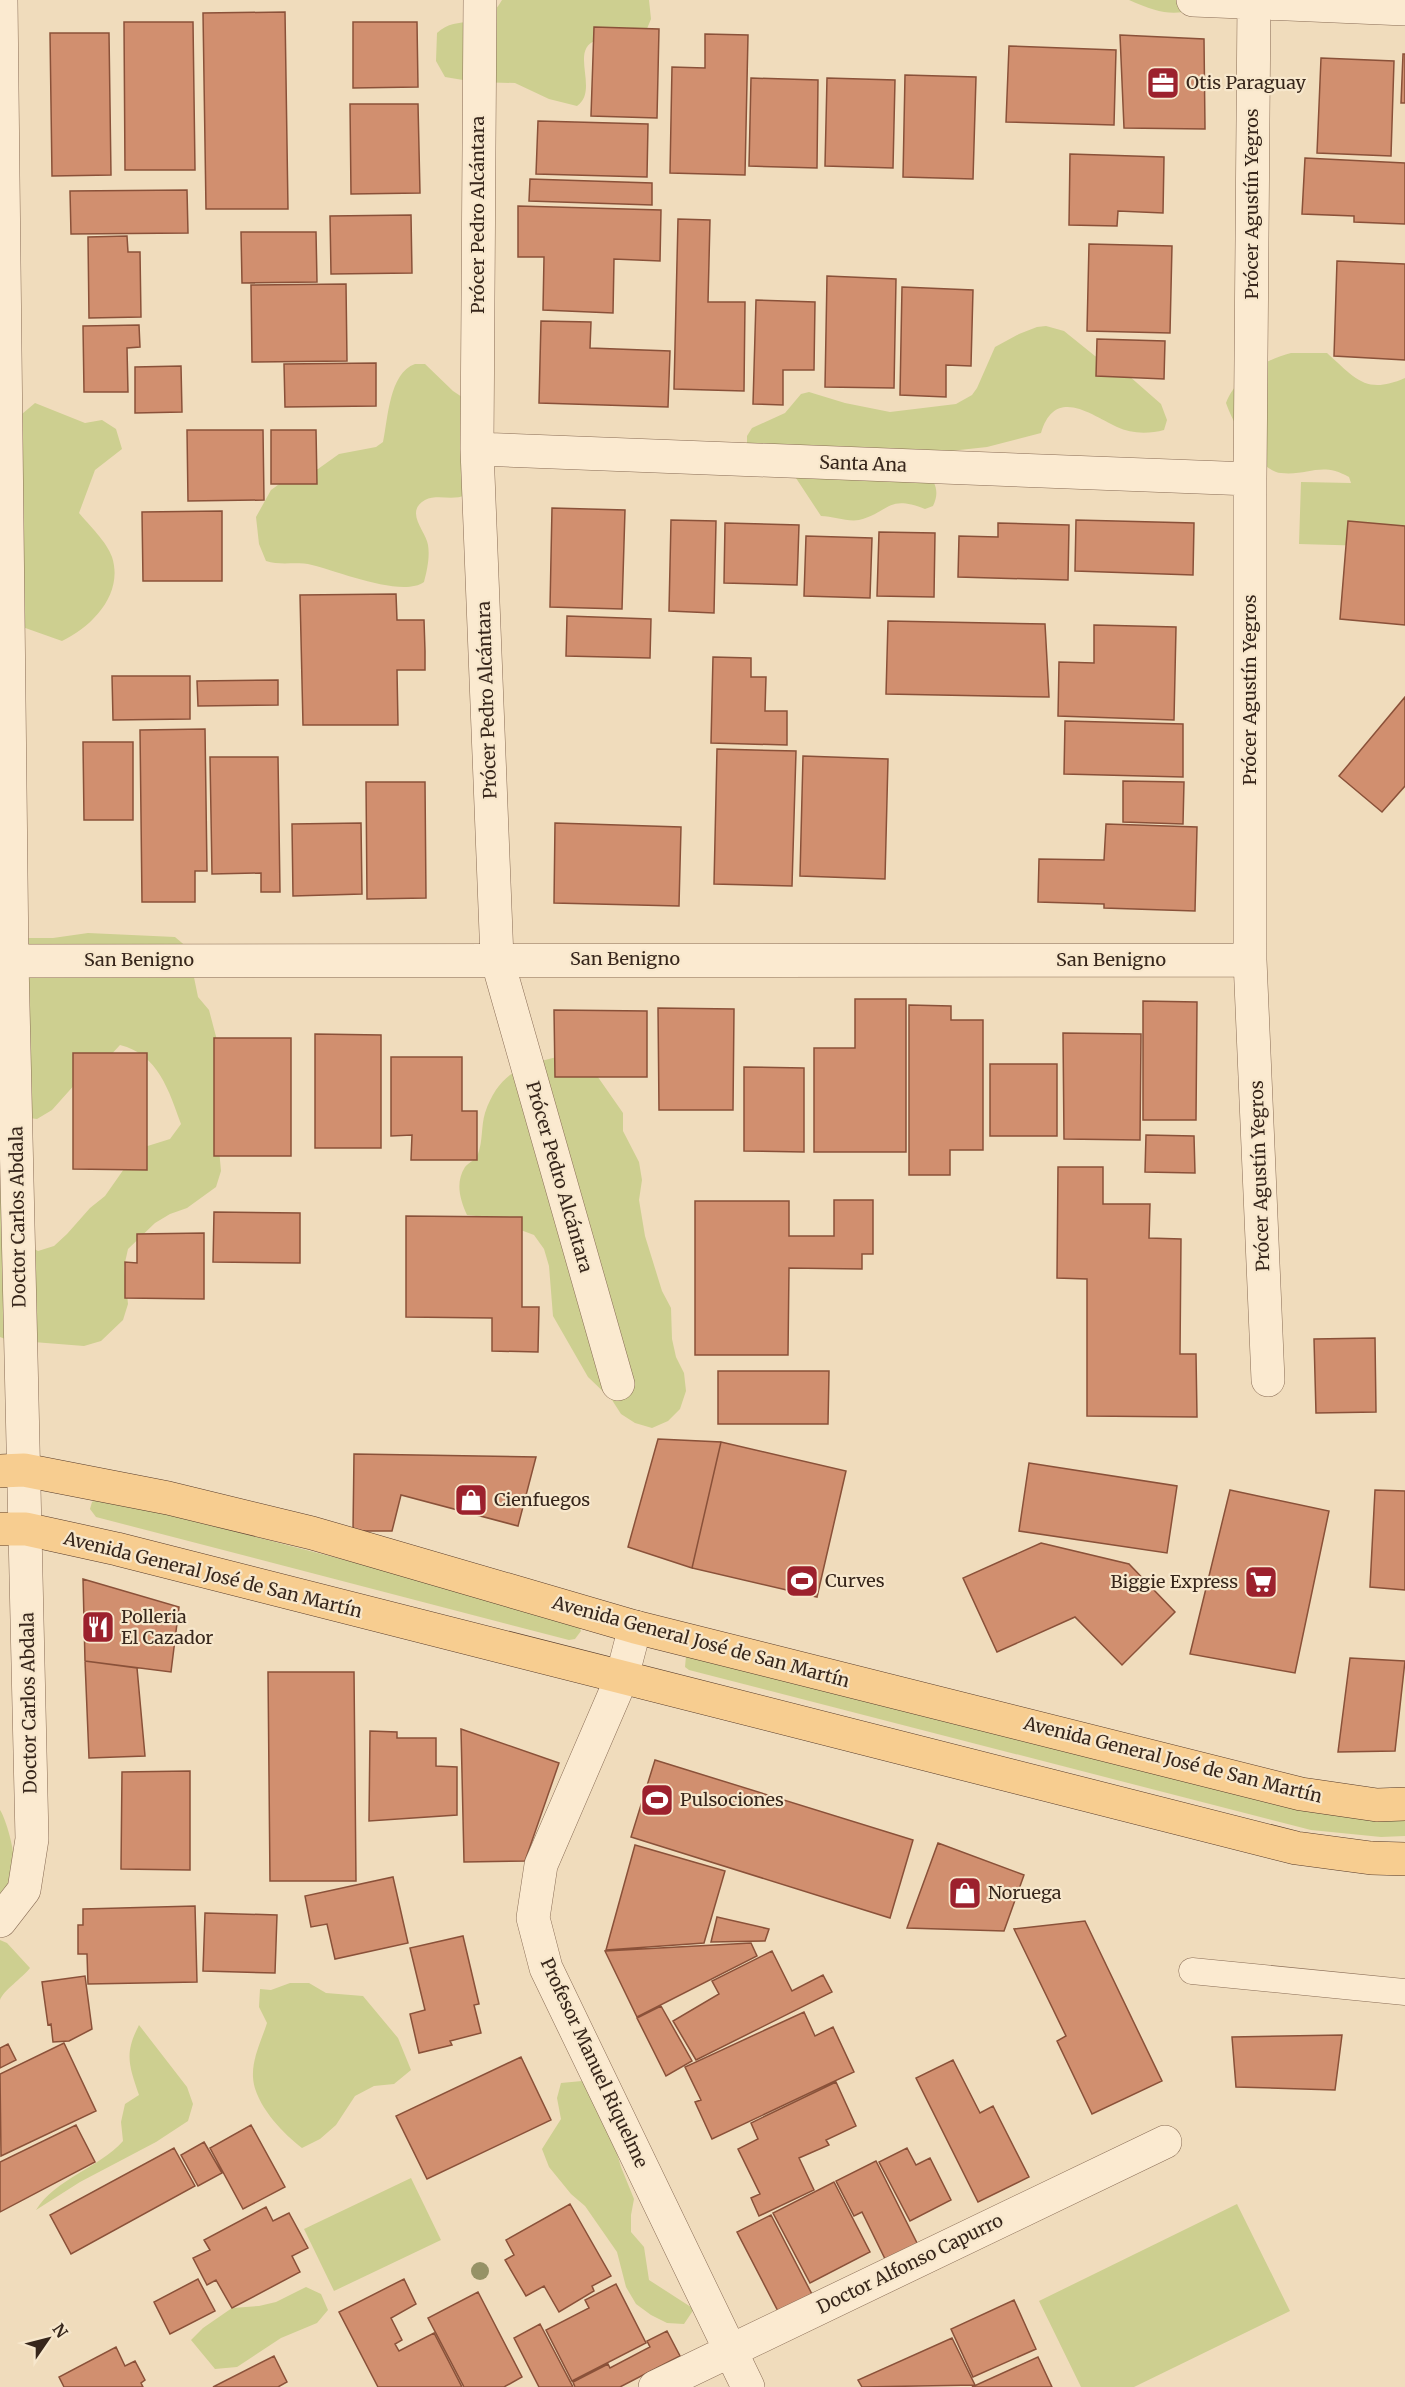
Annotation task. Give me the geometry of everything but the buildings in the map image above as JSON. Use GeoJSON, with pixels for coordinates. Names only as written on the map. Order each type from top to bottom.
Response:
{"type":"FeatureCollection","features":[{"type":"Feature","properties":{"kind":"main road","name":"Avenida General José de San Martín"},"geometry":{"type":"LineString","coordinates":[[12,1470],[168,1498],[312,1533],[635,1627],[1301,1794],[1377,1805],[1405,1804]]}},
{"type":"Feature","properties":{"kind":"main road","name":"Avenida General José de San Martín"},"geometry":{"type":"LineString","coordinates":[[13,1529],[117,1549],[1296,1848],[1371,1858],[1405,1858]]}},
{"type":"Feature","properties":{"kind":"street","name":"Doctor Carlos Abdala"},"geometry":{"type":"LineString","coordinates":[[0,1922],[24,1890],[32,1839],[13,1529],[12,1470],[6,961],[1,0]]}},
{"type":"Feature","properties":{"kind":"street","name":"Prócer Pedro Alcántara"},"geometry":{"type":"LineString","coordinates":[[480,0],[477,449],[497,959],[618,1384]]}},
{"type":"Feature","properties":{"kind":"street"},"geometry":{"type":"LineString","coordinates":[[1193,0],[1405,9]]}},
{"type":"Feature","properties":{"kind":"street","name":"Prócer Agustín Yegros"},"geometry":{"type":"LineString","coordinates":[[1253,2],[1250,960],[1268,1380]]}},
{"type":"Feature","properties":{"kind":"street","name":"Santa Ana"},"geometry":{"type":"LineString","coordinates":[[477,449],[1250,479]]}},
{"type":"Feature","properties":{"kind":"street","name":"San Benigno"},"geometry":{"type":"LineString","coordinates":[[6,961],[1250,960]]}},
{"type":"Feature","properties":{"kind":"street","name":"Profesor Manuel Riquelme"},"geometry":{"type":"LineString","coordinates":[[635,1627],[622,1677],[541,1865],[533,1918],[546,1968],[748,2387]]}},
{"type":"Feature","properties":{"kind":"street","name":"Doctor Alfonso Capurro"},"geometry":{"type":"LineString","coordinates":[[655,2387],[1165,2142]]}},
{"type":"Feature","properties":{"kind":"lane"},"geometry":{"type":"LineString","coordinates":[[1192,1971],[1405,1992]]}},
{"type":"Feature","properties":{"kind":"green space"},"geometry":{"type":"Polygon","coordinates":[[[502,0],[649,0],[651,19],[644,36],[608,37],[589,45],[584,61],[586,90],[577,106],[549,99],[515,83],[475,82],[445,77],[436,61],[437,33],[453,24],[479,20],[487,16],[502,0]]]}},
{"type":"Feature","properties":{"kind":"green space"},"geometry":{"type":"Polygon","coordinates":[[[1129,0],[1218,0],[1194,10],[1174,13],[1154,10],[1129,0]]]}},
{"type":"Feature","properties":{"kind":"green space"},"geometry":{"type":"Polygon","coordinates":[[[1046,326],[1064,331],[1095,356],[1120,368],[1161,404],[1167,420],[1164,430],[1146,433],[1128,431],[1085,411],[1064,407],[1055,411],[1047,419],[1041,433],[987,447],[941,452],[928,471],[935,484],[933,506],[925,509],[903,503],[896,504],[859,520],[821,516],[792,472],[747,445],[747,436],[752,428],[785,413],[801,394],[809,392],[845,403],[890,412],[956,404],[972,395],[977,388],[995,347],[1019,334],[1046,326]]]}},
{"type":"Feature","properties":{"kind":"green space"},"geometry":{"type":"Polygon","coordinates":[[[1291,353],[1327,353],[1354,377],[1371,384],[1392,383],[1405,378],[1405,547],[1299,544],[1301,482],[1351,483],[1349,477],[1339,472],[1323,469],[1291,473],[1272,470],[1255,455],[1248,445],[1226,403],[1237,385],[1252,371],[1271,360],[1291,353]]]}},
{"type":"Feature","properties":{"kind":"green space"},"geometry":{"type":"Polygon","coordinates":[[[415,364],[425,364],[453,391],[477,407],[466,495],[430,498],[419,505],[416,510],[416,516],[429,550],[424,582],[401,587],[370,582],[312,565],[266,561],[259,544],[256,517],[271,490],[300,469],[318,469],[339,454],[376,447],[383,442],[388,410],[395,387],[406,369],[415,364]]]}},
{"type":"Feature","properties":{"kind":"green space"},"geometry":{"type":"Polygon","coordinates":[[[35,403],[85,423],[102,420],[116,429],[122,449],[95,470],[79,513],[110,551],[115,571],[113,584],[103,608],[84,627],[62,641],[0,619],[22,414],[35,403]]]}},
{"type":"Feature","properties":{"kind":"green space"},"geometry":{"type":"Polygon","coordinates":[[[88,933],[175,937],[188,948],[198,997],[209,1010],[218,1044],[216,1116],[221,1171],[216,1187],[187,1208],[155,1223],[128,1249],[124,1267],[128,1304],[123,1320],[101,1341],[84,1346],[8,1340],[0,1337],[0,1184],[8,1194],[23,1243],[38,1251],[54,1246],[90,1208],[105,1196],[138,1149],[170,1139],[181,1124],[172,1099],[153,1065],[144,1056],[120,1045],[108,1058],[85,1073],[52,1110],[37,1119],[0,1114],[19,938],[53,938],[88,933]]]}},
{"type":"Feature","properties":{"kind":"green space"},"geometry":{"type":"Polygon","coordinates":[[[561,1056],[593,1070],[623,1113],[623,1131],[639,1162],[642,1180],[639,1200],[645,1236],[662,1291],[671,1308],[672,1339],[676,1357],[684,1373],[686,1391],[680,1409],[668,1421],[652,1428],[635,1423],[621,1414],[612,1400],[588,1377],[553,1316],[549,1266],[544,1249],[534,1235],[486,1217],[467,1215],[461,1197],[460,1179],[465,1167],[478,1154],[485,1113],[497,1088],[514,1072],[524,1067],[561,1056]]]}},
{"type":"Feature","properties":{"kind":"green space"},"geometry":{"type":"Polygon","coordinates":[[[101,1497],[577,1620],[581,1631],[575,1639],[569,1640],[96,1517],[90,1509],[92,1502],[101,1497]]]}},
{"type":"Feature","properties":{"kind":"green space"},"geometry":{"type":"Polygon","coordinates":[[[686,1656],[1405,1816],[1405,1836],[1381,1837],[1311,1830],[689,1670],[685,1667],[686,1656]]]}},
{"type":"Feature","properties":{"kind":"green space"},"geometry":{"type":"Polygon","coordinates":[[[0,1810],[9,1834],[15,1865],[13,1880],[0,1900],[0,1810]]]}},
{"type":"Feature","properties":{"kind":"green space"},"geometry":{"type":"Polygon","coordinates":[[[0,1940],[7,1943],[30,1968],[0,2000],[0,1940]]]}},
{"type":"Feature","properties":{"kind":"green space"},"geometry":{"type":"Polygon","coordinates":[[[290,1983],[309,1983],[326,1993],[363,1996],[398,2038],[411,2070],[394,2084],[374,2086],[355,2096],[336,2125],[320,2139],[302,2148],[270,2117],[258,2097],[253,2077],[256,2056],[267,2023],[259,2007],[260,1989],[271,1990],[290,1983]]]}},
{"type":"Feature","properties":{"kind":"green space"},"geometry":{"type":"Polygon","coordinates":[[[139,2025],[187,2087],[193,2104],[188,2121],[156,2142],[80,2182],[36,2210],[54,2190],[102,2159],[123,2141],[121,2122],[125,2104],[139,2095],[130,2052],[139,2025]]]}},
{"type":"Feature","properties":{"kind":"green space"},"geometry":{"type":"Polygon","coordinates":[[[582,2081],[598,2090],[621,2167],[634,2199],[631,2232],[644,2247],[649,2280],[694,2309],[684,2324],[667,2323],[636,2304],[626,2287],[617,2252],[585,2206],[571,2194],[549,2167],[542,2149],[561,2119],[557,2098],[561,2083],[582,2081]]]}},
{"type":"Feature","properties":{"kind":"green space"},"geometry":{"type":"Polygon","coordinates":[[[411,2178],[441,2240],[334,2291],[304,2229],[411,2178]]]}},
{"type":"Feature","properties":{"kind":"green space"},"geometry":{"type":"Polygon","coordinates":[[[1237,2204],[1290,2311],[1134,2387],[1081,2387],[1039,2301],[1237,2204]]]}},
{"type":"Feature","properties":{"kind":"green space"},"geometry":{"type":"Polygon","coordinates":[[[306,2287],[321,2294],[328,2310],[317,2323],[281,2338],[237,2367],[215,2369],[191,2340],[203,2328],[232,2308],[276,2302],[306,2287]]]}},
{"type":"Feature","properties":{"kind":"place","name":"Otis Paraguay"},"geometry":{"type":"Point","coordinates":[1163,83]}},
{"type":"Feature","properties":{"kind":"place","name":"Cienfuegos"},"geometry":{"type":"Point","coordinates":[471,1500]}},
{"type":"Feature","properties":{"kind":"place","name":"Curves"},"geometry":{"type":"Point","coordinates":[802,1581]}},
{"type":"Feature","properties":{"kind":"place","name":"Biggie Express"},"geometry":{"type":"Point","coordinates":[1261,1582]}},
{"type":"Feature","properties":{"kind":"place","name":"Polleria El Cazador"},"geometry":{"type":"Point","coordinates":[98,1627]}},
{"type":"Feature","properties":{"kind":"place","name":"Pulsociones"},"geometry":{"type":"Point","coordinates":[657,1800]}},
{"type":"Feature","properties":{"kind":"place","name":"Noruega"},"geometry":{"type":"Point","coordinates":[965,1893]}}]}
